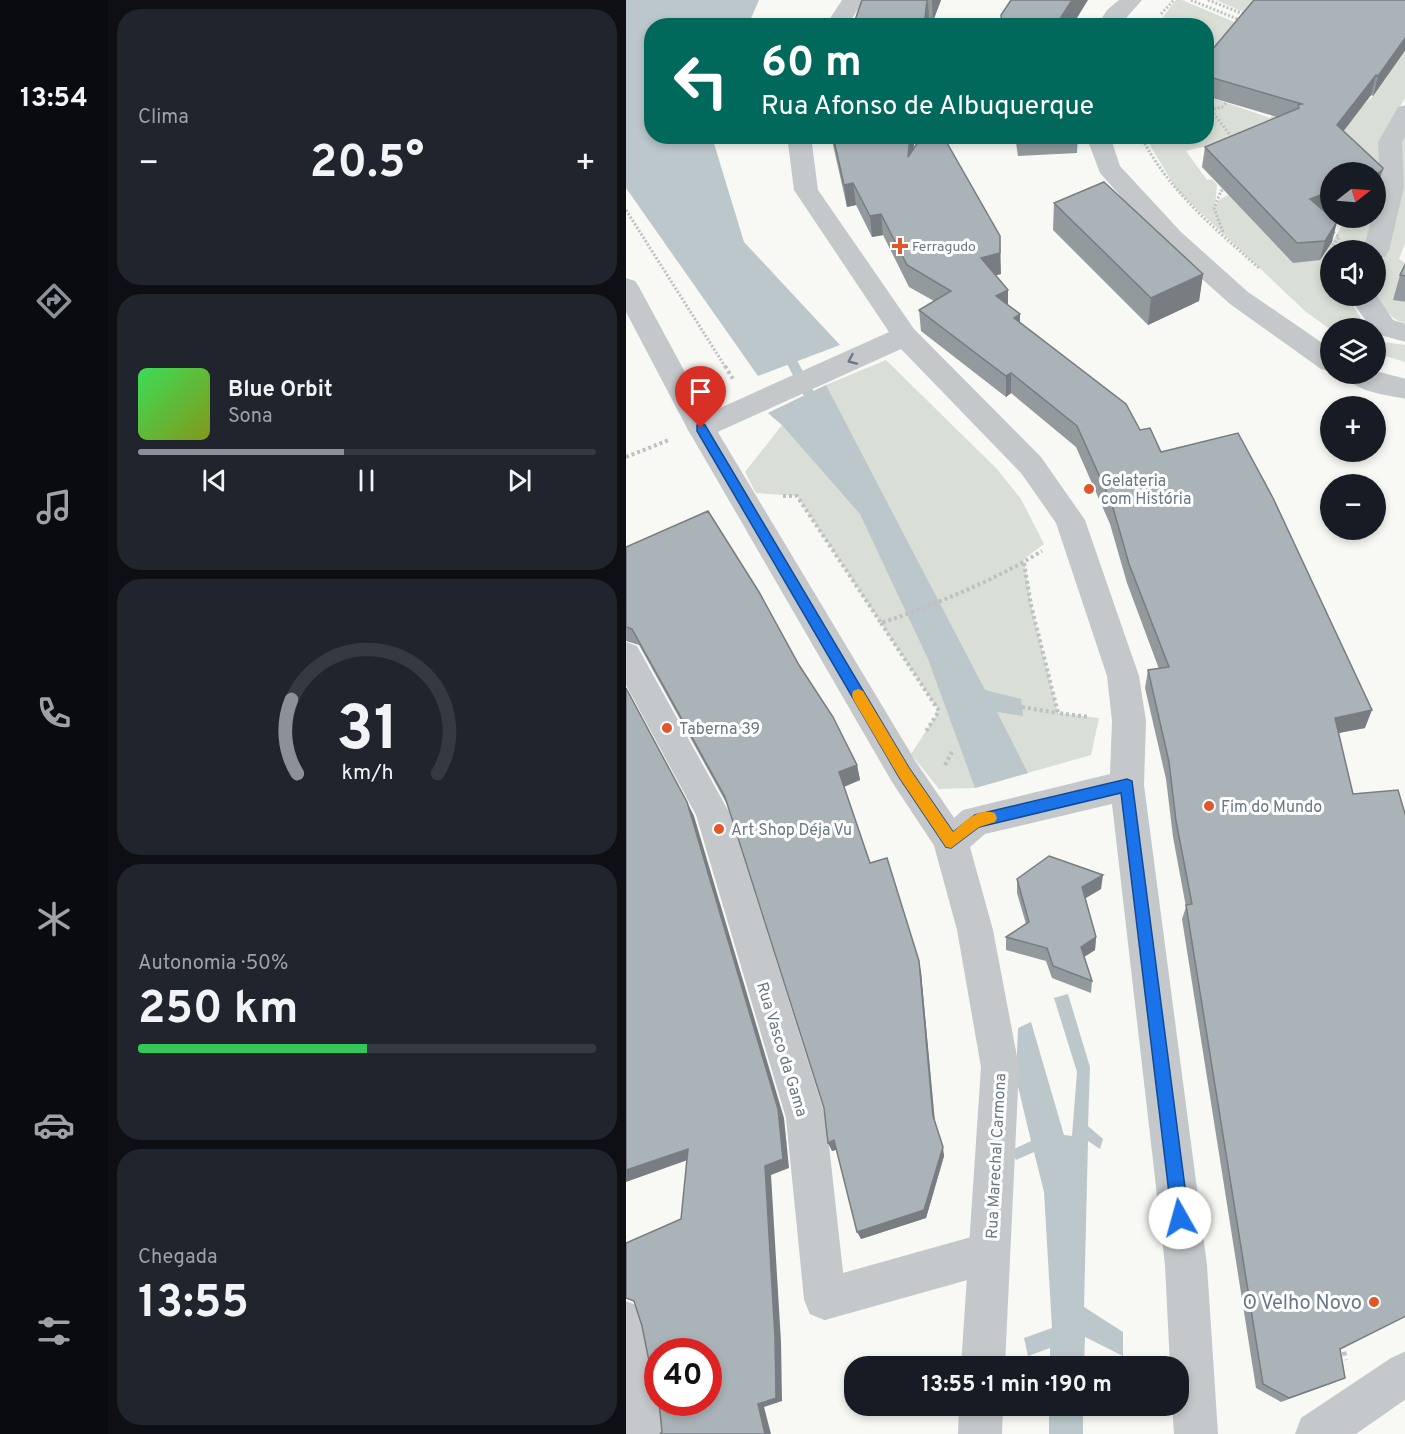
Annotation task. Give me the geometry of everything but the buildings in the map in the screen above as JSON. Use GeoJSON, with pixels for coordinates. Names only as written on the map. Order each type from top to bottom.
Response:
{"type":"FeatureCollection","features":[{"type":"Feature","properties":{"kind":"street"},"geometry":{"type":"LineString","coordinates":[[840,18],[853,0]]}},
{"type":"Feature","properties":{"kind":"street"},"geometry":{"type":"LineString","coordinates":[[1113,18],[1131,0]]}},
{"type":"Feature","properties":{"kind":"street"},"geometry":{"type":"LineString","coordinates":[[1379,240],[1392,187],[1390,142],[1406,112]]}},
{"type":"Feature","properties":{"kind":"street"},"geometry":{"type":"LineString","coordinates":[[800,144],[806,190],[905,336],[1031,465],[1070,520],[1123,676],[1129,721],[1127,785],[1186,1265],[1196,1434]]}},
{"type":"Feature","properties":{"kind":"street"},"geometry":{"type":"LineString","coordinates":[[1101,144],[1109,168],[1172,238],[1239,298],[1320,354]]}},
{"type":"Feature","properties":{"kind":"street","name":"Rua Marechal Carmona"},"geometry":{"type":"LineString","coordinates":[[626,287],[701,428],[904,772],[963,832],[975,930],[1000,1067],[984,1356]]}},
{"type":"Feature","properties":{"kind":"street"},"geometry":{"type":"LineString","coordinates":[[1369,306],[1384,327],[1406,333]]}},
{"type":"Feature","properties":{"kind":"street"},"geometry":{"type":"LineString","coordinates":[[701,428],[905,336]]}},
{"type":"Feature","properties":{"kind":"street"},"geometry":{"type":"LineString","coordinates":[[1384,384],[1406,389]]}},
{"type":"Feature","properties":{"kind":"street","name":"Rua Vasco da Gama"},"geometry":{"type":"LineString","coordinates":[[626,655],[712,812],[806,1118],[825,1299],[989,1253]]}},
{"type":"Feature","properties":{"kind":"street"},"geometry":{"type":"LineString","coordinates":[[963,832],[1127,785]]}},
{"type":"Feature","properties":{"kind":"street"},"geometry":{"type":"LineString","coordinates":[[626,1322],[638,1374],[647,1434]]}},
{"type":"Feature","properties":{"kind":"street"},"geometry":{"type":"LineString","coordinates":[[1318,1434],[1406,1372]]}},
{"type":"Feature","properties":{"kind":"street"},"geometry":{"type":"LineString","coordinates":[[980,1434],[981,1416]]}},
{"type":"Feature","properties":{"kind":"path"},"geometry":{"type":"LineString","coordinates":[[1191,0],[1244,21]]}},
{"type":"Feature","properties":{"kind":"path"},"geometry":{"type":"LineString","coordinates":[[1208,0],[1251,17]]}},
{"type":"Feature","properties":{"kind":"path"},"geometry":{"type":"LineString","coordinates":[[1214,109],[1222,107],[1230,99]]}},
{"type":"Feature","properties":{"kind":"path"},"geometry":{"type":"LineString","coordinates":[[1214,116],[1238,146]]}},
{"type":"Feature","properties":{"kind":"path"},"geometry":{"type":"LineString","coordinates":[[1144,144],[1177,190],[1264,273]]}},
{"type":"Feature","properties":{"kind":"path"},"geometry":{"type":"LineString","coordinates":[[1224,235],[1214,208],[1221,191],[1230,188]]}},
{"type":"Feature","properties":{"kind":"path"},"geometry":{"type":"LineString","coordinates":[[626,210],[734,381],[727,388],[714,394],[699,383],[681,391]]}},
{"type":"Feature","properties":{"kind":"path"},"geometry":{"type":"LineString","coordinates":[[1333,228],[1332,230],[1339,237],[1337,240]]}},
{"type":"Feature","properties":{"kind":"path"},"geometry":{"type":"LineString","coordinates":[[626,457],[701,428]]}},
{"type":"Feature","properties":{"kind":"path"},"geometry":{"type":"LineString","coordinates":[[741,494],[797,496],[939,711],[920,740]]}},
{"type":"Feature","properties":{"kind":"path"},"geometry":{"type":"LineString","coordinates":[[881,623],[954,597],[1024,563],[1073,531]]}},
{"type":"Feature","properties":{"kind":"path"},"geometry":{"type":"LineString","coordinates":[[1024,563],[1031,605],[1058,714]]}},
{"type":"Feature","properties":{"kind":"path"},"geometry":{"type":"LineString","coordinates":[[1022,707],[1058,714],[1129,721]]}},
{"type":"Feature","properties":{"kind":"path"},"geometry":{"type":"LineString","coordinates":[[940,772],[952,752]]}},
{"type":"Feature","properties":{"kind":"path"},"geometry":{"type":"LineString","coordinates":[[1340,1336],[1357,1406]]}},
{"type":"Feature","properties":{"kind":"shaded area"},"geometry":{"type":"Polygon","coordinates":[[[626,0],[759,0],[751,18],[644,18],[644,144],[714,144],[744,242],[840,345],[758,376],[626,188],[626,0]]]}},
{"type":"Feature","properties":{"kind":"shaded area"},"geometry":{"type":"Polygon","coordinates":[[[1176,0],[1182,0],[1258,32],[1214,67],[1214,18],[1162,18],[1176,0]]]}},
{"type":"Feature","properties":{"kind":"shaded area"},"geometry":{"type":"Polygon","coordinates":[[[1216,0],[1265,0],[1405,41],[1405,98],[1385,133],[1384,162],[1330,162],[1230,140],[1214,144],[1214,98],[1270,118],[1276,112],[1364,104],[1373,96],[1388,75],[1216,0]]]}},
{"type":"Feature","properties":{"kind":"shaded area"},"geometry":{"type":"Polygon","coordinates":[[[1405,126],[1406,241],[1399,259],[1405,263],[1405,271],[1393,299],[1405,302],[1405,323],[1391,316],[1383,306],[1386,306],[1386,249],[1399,191],[1396,161],[1405,126]]]}},
{"type":"Feature","properties":{"kind":"shaded area"},"geometry":{"type":"Polygon","coordinates":[[[1150,144],[1214,144],[1186,151],[1207,180],[1212,179],[1217,185],[1215,206],[1220,199],[1229,195],[1320,260],[1320,306],[1353,306],[1361,318],[1320,318],[1320,322],[1305,311],[1177,190],[1150,144]]]}},
{"type":"Feature","properties":{"kind":"shaded area"},"geometry":{"type":"Polygon","coordinates":[[[1341,228],[1372,228],[1369,240],[1333,240],[1341,228]]]}},
{"type":"Feature","properties":{"kind":"shaded area"},"geometry":{"type":"Polygon","coordinates":[[[1386,342],[1405,345],[1405,362],[1386,356],[1386,342]]]}},
{"type":"Feature","properties":{"kind":"shaded area"},"geometry":{"type":"Polygon","coordinates":[[[886,360],[997,469],[1021,499],[1044,544],[1024,559],[1031,605],[1058,713],[1099,718],[1091,755],[975,788],[939,789],[911,754],[939,711],[797,496],[756,493],[745,472],[782,425],[768,413],[886,360]]]}},
{"type":"Feature","properties":{"kind":"shaded area"},"geometry":{"type":"Polygon","coordinates":[[[826,385],[985,690],[1021,699],[1023,716],[997,712],[1028,773],[975,788],[928,659],[860,514],[782,425],[768,413],[826,385]]]}},
{"type":"Feature","properties":{"kind":"shaded area"},"geometry":{"type":"Polygon","coordinates":[[[1068,994],[1090,1067],[1088,1126],[1103,1139],[1100,1149],[1088,1141],[1084,1307],[1123,1332],[1123,1356],[1085,1337],[1084,1356],[1050,1356],[1050,1348],[1028,1356],[1024,1338],[1052,1328],[1044,1192],[1034,1152],[1016,1160],[1012,1150],[1031,1141],[1016,1078],[1018,1028],[1031,1022],[1064,1135],[1072,1136],[1077,1072],[1054,998],[1068,994]]]}},
{"type":"Feature","properties":{"kind":"shaded area"},"geometry":{"type":"Polygon","coordinates":[[[1049,1416],[1083,1416],[1083,1434],[1049,1434],[1049,1416]]]}},
{"type":"Feature","properties":{"kind":"waterway"},"geometry":{"type":"LineString","coordinates":[[785,349],[817,409]]}},
{"type":"Feature","properties":{"kind":"slow traffic"},"geometry":{"type":"LineString","coordinates":[[858,695],[904,772],[951,842],[975,821],[990,818]]}},
{"type":"Feature","properties":{"kind":"place","name":"Ferragudo"},"geometry":{"type":"Point","coordinates":[900,246]}},
{"type":"Feature","properties":{"kind":"place","name":"Gelateria com História"},"geometry":{"type":"Point","coordinates":[1089,489]}},
{"type":"Feature","properties":{"kind":"place","name":"Taberna 39"},"geometry":{"type":"Point","coordinates":[667,728]}},
{"type":"Feature","properties":{"kind":"place","name":"Fim do Mundo"},"geometry":{"type":"Point","coordinates":[1209,806]}},
{"type":"Feature","properties":{"kind":"place","name":"Art Shop Déja Vu"},"geometry":{"type":"Point","coordinates":[719,829]}},
{"type":"Feature","properties":{"kind":"place","name":"O Velho Novo"},"geometry":{"type":"Point","coordinates":[1374,1302]}},
{"type":"Feature","properties":{"kind":"route"},"geometry":{"type":"LineString","coordinates":[[701,428],[904,772],[951,842],[975,821],[1127,785],[1180,1218]]}}]}
